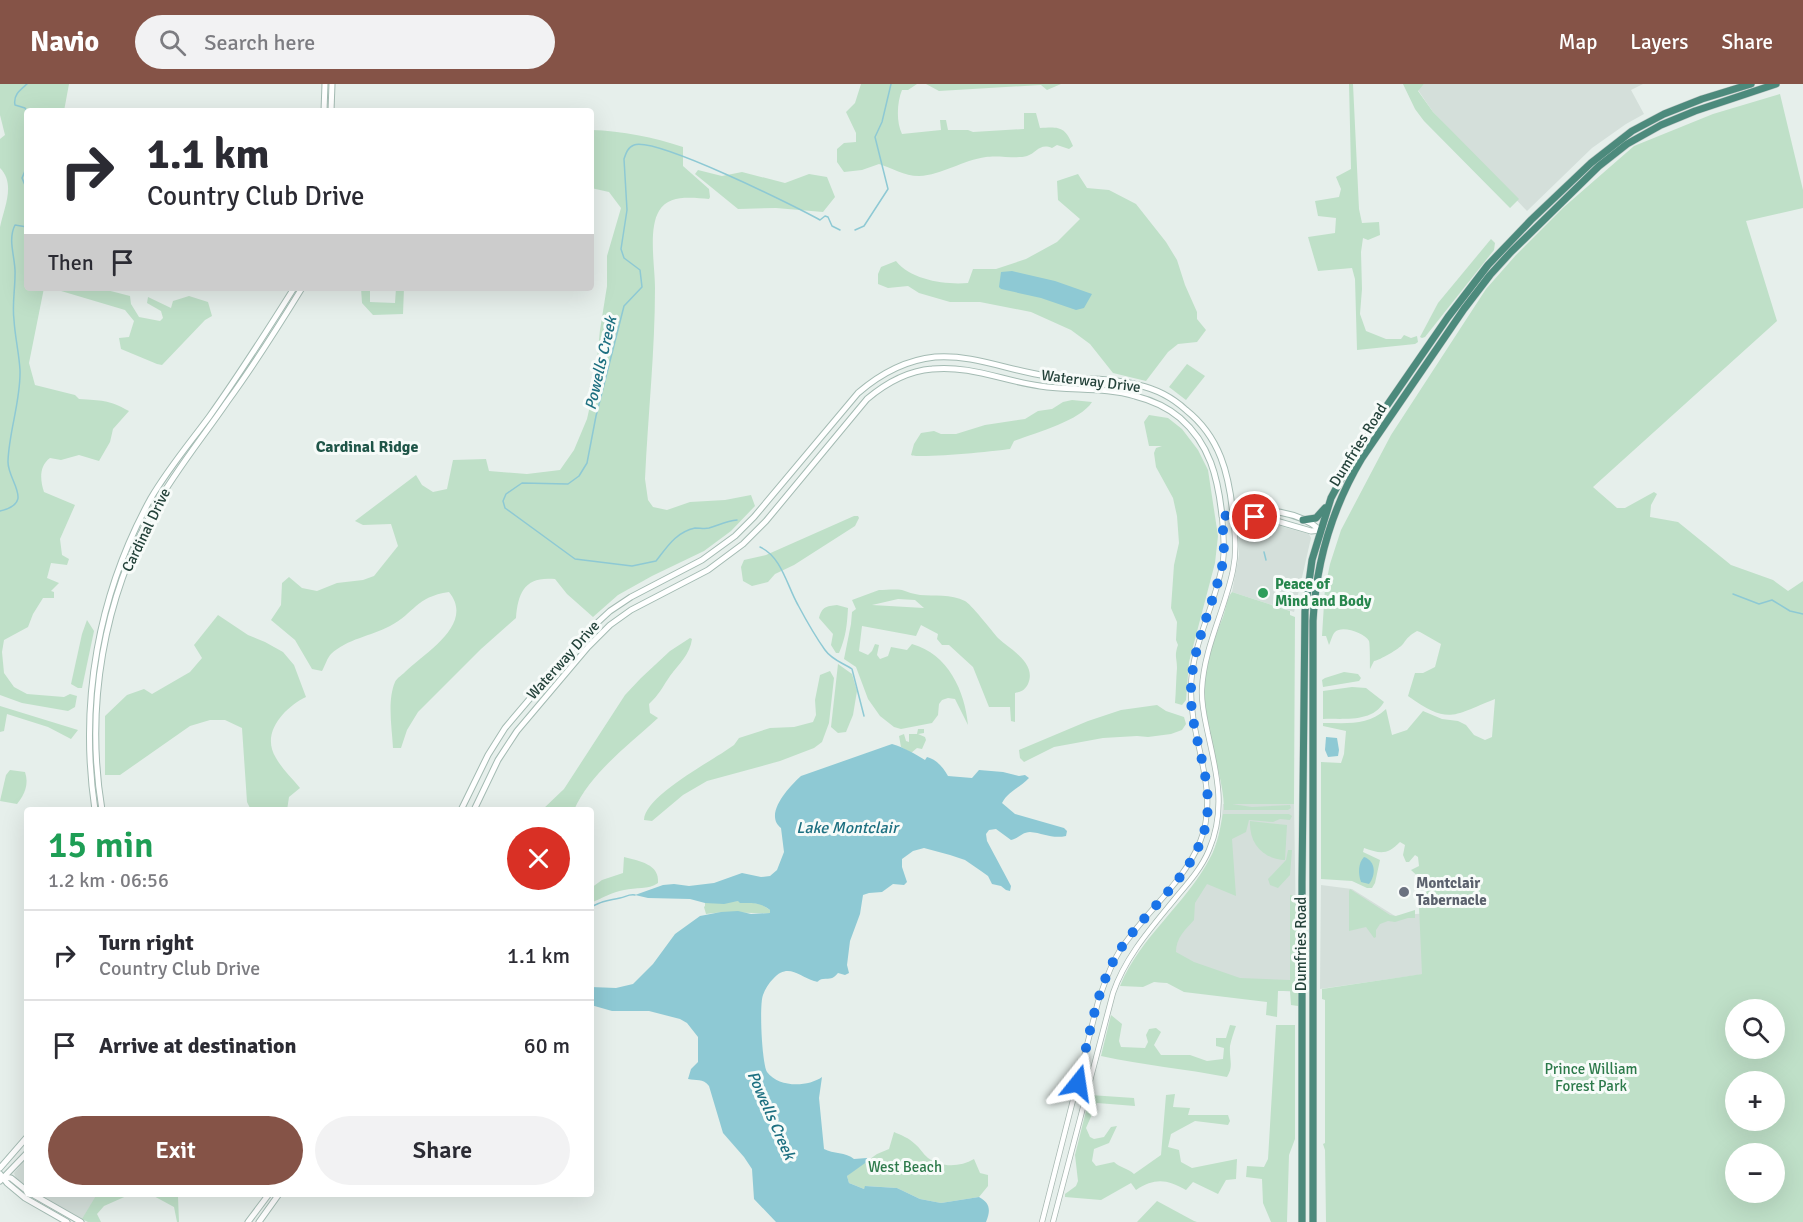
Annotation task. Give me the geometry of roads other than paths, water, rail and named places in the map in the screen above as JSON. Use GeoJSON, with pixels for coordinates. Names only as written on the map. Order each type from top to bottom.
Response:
{"type":"FeatureCollection","features":[{"type":"Feature","properties":{"kind":"highway","name":"Dumfries Road"},"geometry":{"type":"LineString","coordinates":[[1302,1222],[1305,611],[1309,572],[1331,498],[1353,457],[1448,317],[1488,265],[1531,220],[1602,153],[1632,131],[1664,114],[1751,84]]}},
{"type":"Feature","properties":{"kind":"highway","name":"Dumfries Road"},"geometry":{"type":"LineString","coordinates":[[1313,1222],[1313,621],[1317,580],[1328,532],[1354,471],[1410,388],[1490,275],[1540,223],[1610,157],[1636,138],[1669,121],[1776,84]]}},
{"type":"Feature","properties":{"kind":"highway"},"geometry":{"type":"LineString","coordinates":[[1403,383],[1410,388]]}},
{"type":"Feature","properties":{"kind":"highway"},"geometry":{"type":"LineString","coordinates":[[1302,520],[1312,520],[1318,517],[1331,498]]}},
{"type":"Feature","properties":{"kind":"highway"},"geometry":{"type":"LineString","coordinates":[[1303,1011],[1314,1010]]}},
{"type":"Feature","properties":{"kind":"highway"},"geometry":{"type":"LineString","coordinates":[[1303,1142],[1313,1142]]}},
{"type":"Feature","properties":{"kind":"main road"},"geometry":{"type":"LineString","coordinates":[[324,108],[325,84]]}},
{"type":"Feature","properties":{"kind":"main road"},"geometry":{"type":"LineString","coordinates":[[331,108],[332,84]]}},
{"type":"Feature","properties":{"kind":"main road","name":"Cardinal Drive"},"geometry":{"type":"LineString","coordinates":[[95,807],[89,737],[92,680],[101,625],[117,573],[137,526],[159,485],[231,386],[292,291]]}},
{"type":"Feature","properties":{"kind":"main road","name":"Cardinal Drive"},"geometry":{"type":"LineString","coordinates":[[102,807],[96,747],[98,682],[108,627],[125,571],[147,522],[171,480],[233,394],[300,291]]}},
{"type":"Feature","properties":{"kind":"main road","name":"Waterway Drive"},"geometry":{"type":"LineString","coordinates":[[462,807],[488,755],[505,728],[584,634],[619,604],[647,587],[702,560],[735,536],[754,517],[850,401],[866,386],[895,368],[925,358],[960,357],[1045,376],[1127,382],[1154,390],[1172,399],[1199,422],[1218,449],[1227,472],[1233,515]]}},
{"type":"Feature","properties":{"kind":"main road"},"geometry":{"type":"LineString","coordinates":[[983,374],[986,363]]}},
{"type":"Feature","properties":{"kind":"main road","name":"Waterway Drive"},"geometry":{"type":"LineString","coordinates":[[475,807],[498,760],[517,731],[588,647],[610,625],[631,610],[708,570],[743,544],[766,521],[860,407],[875,392],[894,380],[923,370],[954,368],[1046,387],[1125,393],[1147,399],[1164,407],[1186,424],[1199,440],[1209,456],[1218,485],[1222,516]]}},
{"type":"Feature","properties":{"kind":"main road"},"geometry":{"type":"LineString","coordinates":[[1233,515],[1236,511],[1266,510],[1313,524],[1320,530]]}},
{"type":"Feature","properties":{"kind":"main road"},"geometry":{"type":"LineString","coordinates":[[1222,516],[1266,518],[1311,531],[1328,532]]}},
{"type":"Feature","properties":{"kind":"main road"},"geometry":{"type":"LineString","coordinates":[[0,1168],[24,1140]]}},
{"type":"Feature","properties":{"kind":"main road"},"geometry":{"type":"LineString","coordinates":[[1,1177],[24,1156]]}},
{"type":"Feature","properties":{"kind":"main road"},"geometry":{"type":"LineString","coordinates":[[1,1177],[25,1198],[67,1222]]}},
{"type":"Feature","properties":{"kind":"main road"},"geometry":{"type":"LineString","coordinates":[[1,1177],[11,1178],[24,1189]]}},
{"type":"Feature","properties":{"kind":"main road"},"geometry":{"type":"LineString","coordinates":[[0,1186],[14,1189]]}},
{"type":"Feature","properties":{"kind":"main road"},"geometry":{"type":"LineString","coordinates":[[37,1197],[81,1222]]}},
{"type":"Feature","properties":{"kind":"main road"},"geometry":{"type":"LineString","coordinates":[[248,1222],[267,1197]]}},
{"type":"Feature","properties":{"kind":"main road"},"geometry":{"type":"LineString","coordinates":[[259,1222],[277,1197]]}},
{"type":"Feature","properties":{"kind":"street","name":"Waterway Drive"},"geometry":{"type":"LineString","coordinates":[[1053,1222],[1118,977],[1135,948],[1198,870],[1208,852],[1215,831],[1220,792],[1204,714],[1202,690],[1206,659],[1233,569],[1235,549],[1233,515]]}},
{"type":"Feature","properties":{"kind":"street","name":"Waterway Drive"},"geometry":{"type":"LineString","coordinates":[[1042,1222],[1108,971],[1126,941],[1193,857],[1206,824],[1208,786],[1194,722],[1191,689],[1196,653],[1223,562],[1222,516]]}},
{"type":"Feature","properties":{"kind":"water"},"geometry":{"type":"Polygon","coordinates":[[[1012,271],[1055,281],[1092,294],[1084,308],[1076,310],[1041,298],[1001,289],[999,287],[1001,272],[1012,271]]]}},
{"type":"Feature","properties":{"kind":"water"},"geometry":{"type":"Polygon","coordinates":[[[1326,737],[1337,738],[1338,756],[1328,757],[1325,750],[1326,737]]]}},
{"type":"Feature","properties":{"kind":"water","name":"Lake Montclair"},"geometry":{"type":"Polygon","coordinates":[[[892,744],[925,760],[927,757],[934,760],[948,776],[972,778],[979,770],[1025,775],[1029,778],[1007,795],[1002,803],[1015,814],[1064,828],[1067,831],[1066,836],[1061,837],[1030,832],[1011,840],[996,829],[989,830],[986,834],[987,841],[1011,886],[1010,891],[992,884],[988,876],[965,860],[924,848],[913,851],[902,859],[907,882],[904,885],[893,884],[882,892],[863,895],[860,914],[850,941],[847,965],[849,973],[845,975],[838,973],[833,978],[821,979],[817,982],[794,972],[784,972],[778,974],[767,986],[763,995],[762,1047],[767,1072],[779,1081],[794,1084],[809,1083],[822,1077],[819,1098],[824,1149],[854,1159],[867,1158],[868,1161],[847,1176],[849,1183],[864,1189],[865,1186],[897,1188],[920,1199],[941,1203],[979,1197],[988,1207],[989,1214],[986,1222],[776,1222],[754,1199],[752,1169],[723,1133],[709,1086],[702,1081],[688,1079],[691,1069],[698,1062],[698,1037],[687,1023],[649,1011],[612,1011],[594,1006],[594,987],[616,988],[633,984],[653,964],[675,934],[700,916],[738,911],[751,914],[770,913],[770,910],[756,903],[738,901],[724,904],[705,903],[690,899],[648,898],[635,895],[663,885],[689,886],[714,883],[742,873],[761,877],[770,876],[777,870],[784,852],[781,828],[776,822],[777,808],[780,800],[801,776],[892,744]]]}},
{"type":"Feature","properties":{"kind":"water"},"geometry":{"type":"Polygon","coordinates":[[[1364,857],[1371,862],[1374,869],[1369,884],[1361,882],[1359,876],[1360,865],[1364,857]]]}},
{"type":"Feature","properties":{"kind":"waterway"},"geometry":{"type":"LineString","coordinates":[[25,108],[15,105],[15,98],[27,84]]}},
{"type":"Feature","properties":{"kind":"waterway","name":"Powells Creek"},"geometry":{"type":"LineString","coordinates":[[855,230],[864,226],[888,189],[875,137],[882,122],[891,84]]}},
{"type":"Feature","properties":{"kind":"waterway","name":"Powells Creek"},"geometry":{"type":"LineString","coordinates":[[737,520],[709,528],[688,530],[672,541],[656,561],[632,566],[575,559],[505,508],[503,501],[506,494],[522,483],[568,484],[579,476],[587,463],[596,416],[624,306],[642,287],[640,270],[624,258],[621,249],[627,210],[624,159],[630,147],[647,145],[669,151],[756,188],[820,220],[825,216],[828,217],[832,226],[840,230]]}},
{"type":"Feature","properties":{"kind":"waterway"},"geometry":{"type":"LineString","coordinates":[[24,173],[22,178],[24,183]]}},
{"type":"Feature","properties":{"kind":"waterway"},"geometry":{"type":"LineString","coordinates":[[0,511],[11,507],[16,503],[18,497],[8,461],[20,381],[13,314],[15,269],[12,237],[15,225],[24,226]]}},
{"type":"Feature","properties":{"kind":"waterway","name":"Powells Creek"},"geometry":{"type":"LineString","coordinates":[[760,547],[779,565],[801,611],[825,650],[834,659],[852,669],[864,716]]}},
{"type":"Feature","properties":{"kind":"waterway"},"geometry":{"type":"LineString","coordinates":[[1264,552],[1266,560]]}},
{"type":"Feature","properties":{"kind":"waterway"},"geometry":{"type":"LineString","coordinates":[[1733,594],[1759,604],[1772,600],[1790,611],[1803,614]]}},
{"type":"Feature","properties":{"kind":"waterway"},"geometry":{"type":"LineString","coordinates":[[594,906],[635,895]]}},
{"type":"Feature","properties":{"kind":"place","name":"Peace of Mind and Body"},"geometry":{"type":"Point","coordinates":[1263,593]}},
{"type":"Feature","properties":{"kind":"place","name":"Montclair Tabernacle"},"geometry":{"type":"Point","coordinates":[1404,892]}},
{"type":"Feature","properties":{"kind":"district","name":"Cardinal Ridge"},"geometry":{"type":"Point","coordinates":[367,446]}},
{"type":"Feature","properties":{"kind":"park label","name":"Prince William Forest Park"},"geometry":{"type":"Point","coordinates":[1591,1078]}},
{"type":"Feature","properties":{"kind":"park label","name":"West Beach"},"geometry":{"type":"Point","coordinates":[905,1167]}}]}
